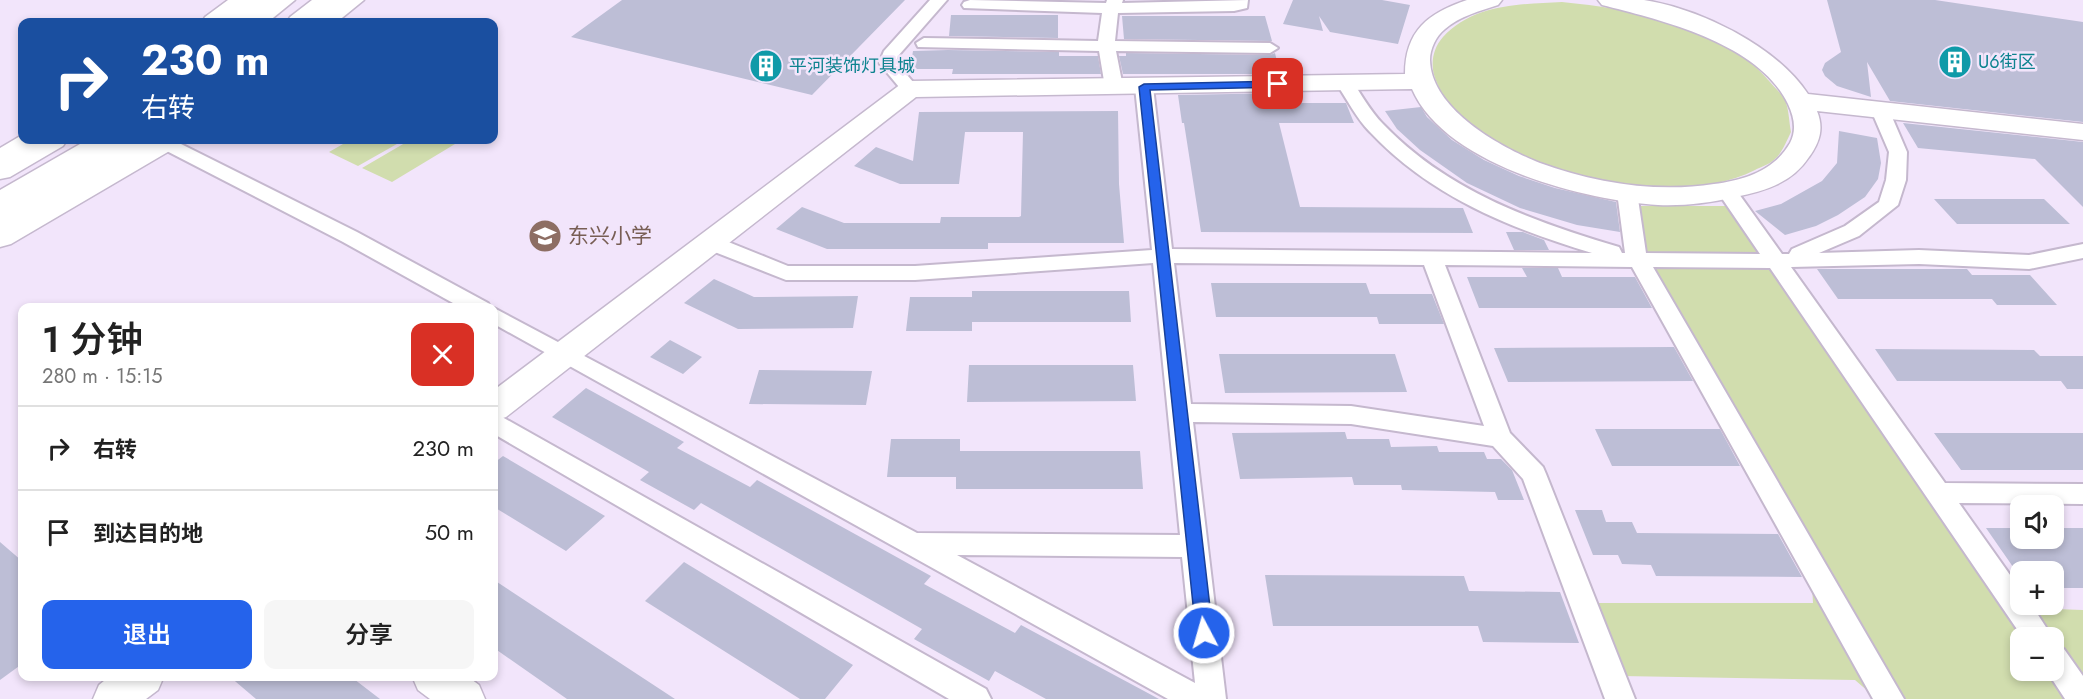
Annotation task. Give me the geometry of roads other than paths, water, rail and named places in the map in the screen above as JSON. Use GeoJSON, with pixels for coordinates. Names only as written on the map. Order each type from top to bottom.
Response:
{"type":"FeatureCollection","features":[{"type":"Feature","properties":{"kind":"main road"},"geometry":{"type":"LineString","coordinates":[[218,18],[243,0]]}},
{"type":"Feature","properties":{"kind":"main road"},"geometry":{"type":"LineString","coordinates":[[237,18],[262,0]]}},
{"type":"Feature","properties":{"kind":"main road"},"geometry":{"type":"LineString","coordinates":[[259,18],[284,0]]}},
{"type":"Feature","properties":{"kind":"main road"},"geometry":{"type":"LineString","coordinates":[[281,18],[304,0]]}},
{"type":"Feature","properties":{"kind":"main road"},"geometry":{"type":"LineString","coordinates":[[303,18],[327,0]]}},
{"type":"Feature","properties":{"kind":"main road"},"geometry":{"type":"LineString","coordinates":[[328,18],[352,0]]}},
{"type":"Feature","properties":{"kind":"main road"},"geometry":{"type":"LineString","coordinates":[[1490,0],[1455,12],[1429,30],[1417,54],[1420,81],[1440,112],[1477,142],[1528,168],[1590,187],[1655,196],[1716,194],[1765,181],[1796,160],[1809,132],[1801,101],[1782,76],[1754,53],[1719,33],[1635,2],[1610,0]]}},
{"type":"Feature","properties":{"kind":"main road"},"geometry":{"type":"LineString","coordinates":[[498,405],[910,89],[1420,81]]}},
{"type":"Feature","properties":{"kind":"main road"},"geometry":{"type":"LineString","coordinates":[[1801,101],[2083,132]]}},
{"type":"Feature","properties":{"kind":"main road"},"geometry":{"type":"LineString","coordinates":[[0,159],[26,144]]}},
{"type":"Feature","properties":{"kind":"main road"},"geometry":{"type":"LineString","coordinates":[[0,171],[46,144]]}},
{"type":"Feature","properties":{"kind":"main road"},"geometry":{"type":"LineString","coordinates":[[0,187],[73,144]]}},
{"type":"Feature","properties":{"kind":"main road"},"geometry":{"type":"LineString","coordinates":[[0,202],[99,144]]}},
{"type":"Feature","properties":{"kind":"main road"},"geometry":{"type":"LineString","coordinates":[[0,219],[126,144]]}},
{"type":"Feature","properties":{"kind":"main road"},"geometry":{"type":"LineString","coordinates":[[0,237],[161,144]]}},
{"type":"Feature","properties":{"kind":"main road"},"geometry":{"type":"LineString","coordinates":[[114,699],[137,681]]}},
{"type":"Feature","properties":{"kind":"main road"},"geometry":{"type":"LineString","coordinates":[[440,681],[464,699]]}},
{"type":"Feature","properties":{"kind":"street"},"geometry":{"type":"LineString","coordinates":[[910,89],[887,63],[890,55],[939,0]]}},
{"type":"Feature","properties":{"kind":"street"},"geometry":{"type":"LineString","coordinates":[[970,5],[1234,6],[1241,5],[1240,0]]}},
{"type":"Feature","properties":{"kind":"street"},"geometry":{"type":"LineString","coordinates":[[1113,4],[1107,14],[1106,47],[1114,87]]}},
{"type":"Feature","properties":{"kind":"street"},"geometry":{"type":"LineString","coordinates":[[924,43],[1270,48]]}},
{"type":"Feature","properties":{"kind":"street"},"geometry":{"type":"LineString","coordinates":[[1345,83],[1374,127],[1410,162],[1451,191],[1509,218],[1571,240],[1640,260]]}},
{"type":"Feature","properties":{"kind":"street"},"geometry":{"type":"LineString","coordinates":[[1144,87],[1211,699]]}},
{"type":"Feature","properties":{"kind":"street"},"geometry":{"type":"LineString","coordinates":[[1776,261],[1812,250],[1852,231],[1888,206],[1896,180],[1898,152],[1881,110]]}},
{"type":"Feature","properties":{"kind":"street"},"geometry":{"type":"LineString","coordinates":[[172,144],[471,303]]}},
{"type":"Feature","properties":{"kind":"street"},"geometry":{"type":"LineString","coordinates":[[1727,191],[2031,627]]}},
{"type":"Feature","properties":{"kind":"street"},"geometry":{"type":"LineString","coordinates":[[1627,192],[1634,251],[1889,699]]}},
{"type":"Feature","properties":{"kind":"street"},"geometry":{"type":"LineString","coordinates":[[709,242],[786,273],[915,273],[1163,256],[1776,261],[1919,257],[2029,262],[2083,251]]}},
{"type":"Feature","properties":{"kind":"street"},"geometry":{"type":"LineString","coordinates":[[1432,258],[1500,438],[1534,474],[1620,699]]}},
{"type":"Feature","properties":{"kind":"street"},"geometry":{"type":"LineString","coordinates":[[498,317],[1196,699]]}},
{"type":"Feature","properties":{"kind":"street"},"geometry":{"type":"LineString","coordinates":[[1180,413],[1351,415],[1500,438]]}},
{"type":"Feature","properties":{"kind":"street"},"geometry":{"type":"LineString","coordinates":[[498,425],[976,699]]}},
{"type":"Feature","properties":{"kind":"street"},"geometry":{"type":"LineString","coordinates":[[1939,494],[2083,494]]}},
{"type":"Feature","properties":{"kind":"street"},"geometry":{"type":"LineString","coordinates":[[914,544],[1194,546]]}},
{"type":"Feature","properties":{"kind":"street"},"geometry":{"type":"LineString","coordinates":[[2064,673],[2082,699]]}},
{"type":"Feature","properties":{"kind":"place","name":"U6街区"},"geometry":{"type":"Point","coordinates":[1955,62]}},
{"type":"Feature","properties":{"kind":"place","name":"平河装饰灯具城"},"geometry":{"type":"Point","coordinates":[766,66]}},
{"type":"Feature","properties":{"kind":"place","name":"东兴小学"},"geometry":{"type":"Point","coordinates":[545,236]}}]}
